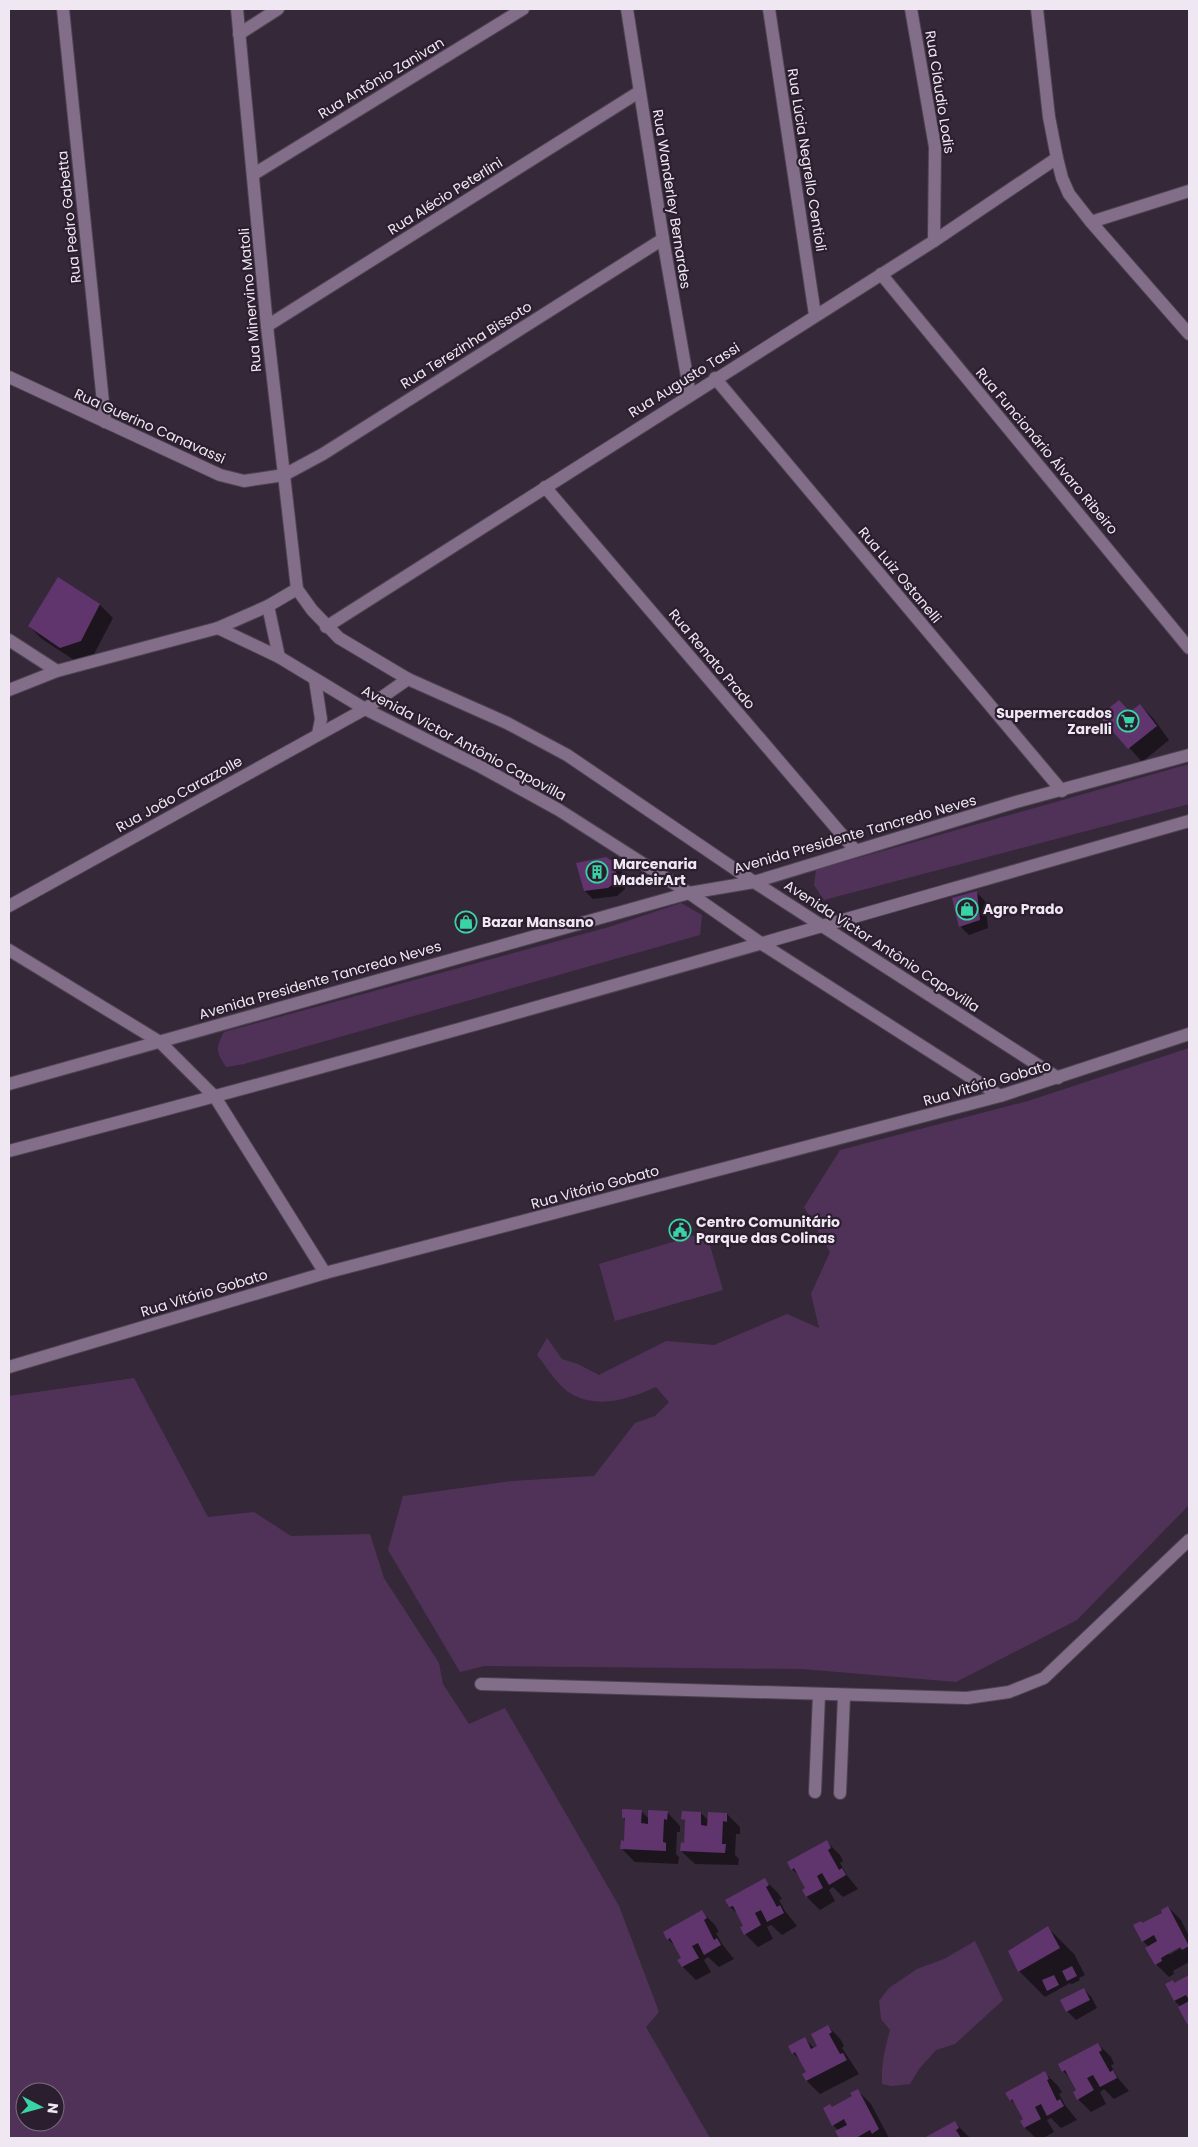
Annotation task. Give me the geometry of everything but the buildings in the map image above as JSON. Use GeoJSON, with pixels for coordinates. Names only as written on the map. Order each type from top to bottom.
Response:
{"type":"FeatureCollection","features":[{"type":"Feature","properties":{"kind":"street","name":"Rua Pedro Gabetta"},"geometry":{"type":"LineString","coordinates":[[63,9],[105,422]]}},
{"type":"Feature","properties":{"kind":"street","name":"Rua Minervino Matoli"},"geometry":{"type":"LineString","coordinates":[[237,9],[267,326],[297,589]]}},
{"type":"Feature","properties":{"kind":"street"},"geometry":{"type":"LineString","coordinates":[[239,34],[278,9]]}},
{"type":"Feature","properties":{"kind":"street","name":"Rua Antônio Zanivan"},"geometry":{"type":"LineString","coordinates":[[254,174],[523,9]]}},
{"type":"Feature","properties":{"kind":"street","name":"Rua Wanderley Bernardes"},"geometry":{"type":"LineString","coordinates":[[627,9],[663,239],[690,394]]}},
{"type":"Feature","properties":{"kind":"street","name":"Rua Lúcia Negrello Centioli"},"geometry":{"type":"LineString","coordinates":[[769,9],[815,315]]}},
{"type":"Feature","properties":{"kind":"street","name":"Rua Cláudio Lodis"},"geometry":{"type":"LineString","coordinates":[[911,9],[935,147],[934,240]]}},
{"type":"Feature","properties":{"kind":"street"},"geometry":{"type":"LineString","coordinates":[[1037,9],[1049,117],[1062,178],[1069,194],[1091,222],[1189,334]]}},
{"type":"Feature","properties":{"kind":"street","name":"Rua Alécio Peterlini"},"geometry":{"type":"LineString","coordinates":[[267,326],[640,92]]}},
{"type":"Feature","properties":{"kind":"street","name":"Rua Augusto Tassi"},"geometry":{"type":"LineString","coordinates":[[326,627],[934,240],[1057,158]]}},
{"type":"Feature","properties":{"kind":"street"},"geometry":{"type":"LineString","coordinates":[[1091,222],[1189,191]]}},
{"type":"Feature","properties":{"kind":"street","name":"Rua Terezinha Bissoto"},"geometry":{"type":"LineString","coordinates":[[284,475],[323,454],[663,239]]}},
{"type":"Feature","properties":{"kind":"street","name":"Rua Funcionário Álvaro Ribeiro"},"geometry":{"type":"LineString","coordinates":[[881,274],[1189,648]]}},
{"type":"Feature","properties":{"kind":"street","name":"Rua Guerino Canavassi"},"geometry":{"type":"LineString","coordinates":[[9,377],[220,475],[244,481],[284,475]]}},
{"type":"Feature","properties":{"kind":"street","name":"Rua Luiz Ostanelli"},"geometry":{"type":"LineString","coordinates":[[715,378],[1062,791]]}},
{"type":"Feature","properties":{"kind":"street","name":"Rua Renato Prado"},"geometry":{"type":"LineString","coordinates":[[546,487],[855,850]]}},
{"type":"Feature","properties":{"kind":"street"},"geometry":{"type":"LineString","coordinates":[[9,690],[57,671],[218,628],[268,606],[297,589]]}},
{"type":"Feature","properties":{"kind":"street","name":"Avenida Victor Antônio Capovilla"},"geometry":{"type":"LineString","coordinates":[[297,589],[326,627],[339,638],[408,679],[507,723],[567,756],[754,882],[826,926],[1058,1078]]}},
{"type":"Feature","properties":{"kind":"street"},"geometry":{"type":"LineString","coordinates":[[268,606],[279,657]]}},
{"type":"Feature","properties":{"kind":"street","name":"Avenida Victor Antônio Capovilla"},"geometry":{"type":"LineString","coordinates":[[218,628],[279,657],[365,710],[481,767],[559,810],[689,893],[762,944],[1000,1096]]}},
{"type":"Feature","properties":{"kind":"street"},"geometry":{"type":"LineString","coordinates":[[9,640],[57,671]]}},
{"type":"Feature","properties":{"kind":"street","name":"Rua João Carazzolle"},"geometry":{"type":"LineString","coordinates":[[9,906],[318,734],[365,710],[408,679]]}},
{"type":"Feature","properties":{"kind":"street"},"geometry":{"type":"LineString","coordinates":[[315,680],[320,719],[318,734]]}},
{"type":"Feature","properties":{"kind":"street","name":"Avenida Presidente Tancredo Neves"},"geometry":{"type":"LineString","coordinates":[[9,1084],[689,893],[754,882],[1016,802],[1189,755]]}},
{"type":"Feature","properties":{"kind":"street"},"geometry":{"type":"LineString","coordinates":[[9,1151],[215,1097],[826,926],[1189,821]]}},
{"type":"Feature","properties":{"kind":"street"},"geometry":{"type":"LineString","coordinates":[[9,950],[160,1042],[215,1097],[325,1272]]}},
{"type":"Feature","properties":{"kind":"street","name":"Rua Vitório Gobato"},"geometry":{"type":"LineString","coordinates":[[9,1367],[325,1272],[1000,1096],[1189,1034]]}},
{"type":"Feature","properties":{"kind":"street"},"geometry":{"type":"LineString","coordinates":[[481,1684],[844,1696],[967,1698],[1009,1692],[1044,1678],[1189,1540]]}},
{"type":"Feature","properties":{"kind":"street"},"geometry":{"type":"LineString","coordinates":[[815,1792],[819,1695]]}},
{"type":"Feature","properties":{"kind":"street"},"geometry":{"type":"LineString","coordinates":[[840,1792],[844,1696]]}},
{"type":"Feature","properties":{"kind":"shaded area"},"geometry":{"type":"Polygon","coordinates":[[[1189,764],[1189,804],[824,900],[814,885],[816,870],[1189,764]]]}},
{"type":"Feature","properties":{"kind":"shaded area"},"geometry":{"type":"Polygon","coordinates":[[[681,903],[702,915],[700,935],[244,1064],[226,1067],[220,1057],[218,1046],[224,1032],[609,927],[681,903]]]}},
{"type":"Feature","properties":{"kind":"shaded area"},"geometry":{"type":"Polygon","coordinates":[[[1189,1048],[1189,1505],[1077,1620],[956,1682],[802,1669],[484,1666],[460,1672],[388,1550],[403,1496],[512,1481],[594,1476],[635,1423],[655,1416],[669,1402],[656,1387],[634,1396],[612,1401],[600,1402],[578,1397],[559,1384],[537,1355],[547,1338],[562,1359],[578,1364],[599,1375],[666,1341],[714,1345],[787,1314],[819,1328],[811,1294],[830,1252],[804,1207],[840,1150],[1028,1101],[1189,1048]]]}},
{"type":"Feature","properties":{"kind":"shaded area"},"geometry":{"type":"Polygon","coordinates":[[[706,1232],[723,1290],[615,1321],[599,1264],[706,1232]]]}},
{"type":"Feature","properties":{"kind":"shaded area"},"geometry":{"type":"Polygon","coordinates":[[[134,1378],[208,1517],[254,1512],[291,1536],[370,1534],[384,1578],[439,1663],[443,1684],[469,1724],[505,1708],[619,1906],[659,2012],[646,2027],[710,2138],[9,2138],[9,1396],[134,1378]]]}},
{"type":"Feature","properties":{"kind":"shaded area"},"geometry":{"type":"Polygon","coordinates":[[[975,1941],[1003,2000],[955,2044],[936,2050],[919,2069],[910,2084],[892,2086],[882,2084],[882,2070],[890,2030],[881,2019],[879,2001],[889,1988],[917,1969],[944,1959],[975,1941]]]}},
{"type":"Feature","properties":{"kind":"place","name":"Supermercados Zarelli"},"geometry":{"type":"Point","coordinates":[1128,721]}},
{"type":"Feature","properties":{"kind":"place","name":"Marcenaria MadeirArt"},"geometry":{"type":"Point","coordinates":[597,872]}},
{"type":"Feature","properties":{"kind":"place","name":"Agro Prado"},"geometry":{"type":"Point","coordinates":[967,909]}},
{"type":"Feature","properties":{"kind":"place","name":"Bazar Mansano"},"geometry":{"type":"Point","coordinates":[466,922]}},
{"type":"Feature","properties":{"kind":"place","name":"Centro Comunitário Parque das Colinas"},"geometry":{"type":"Point","coordinates":[680,1230]}}]}
